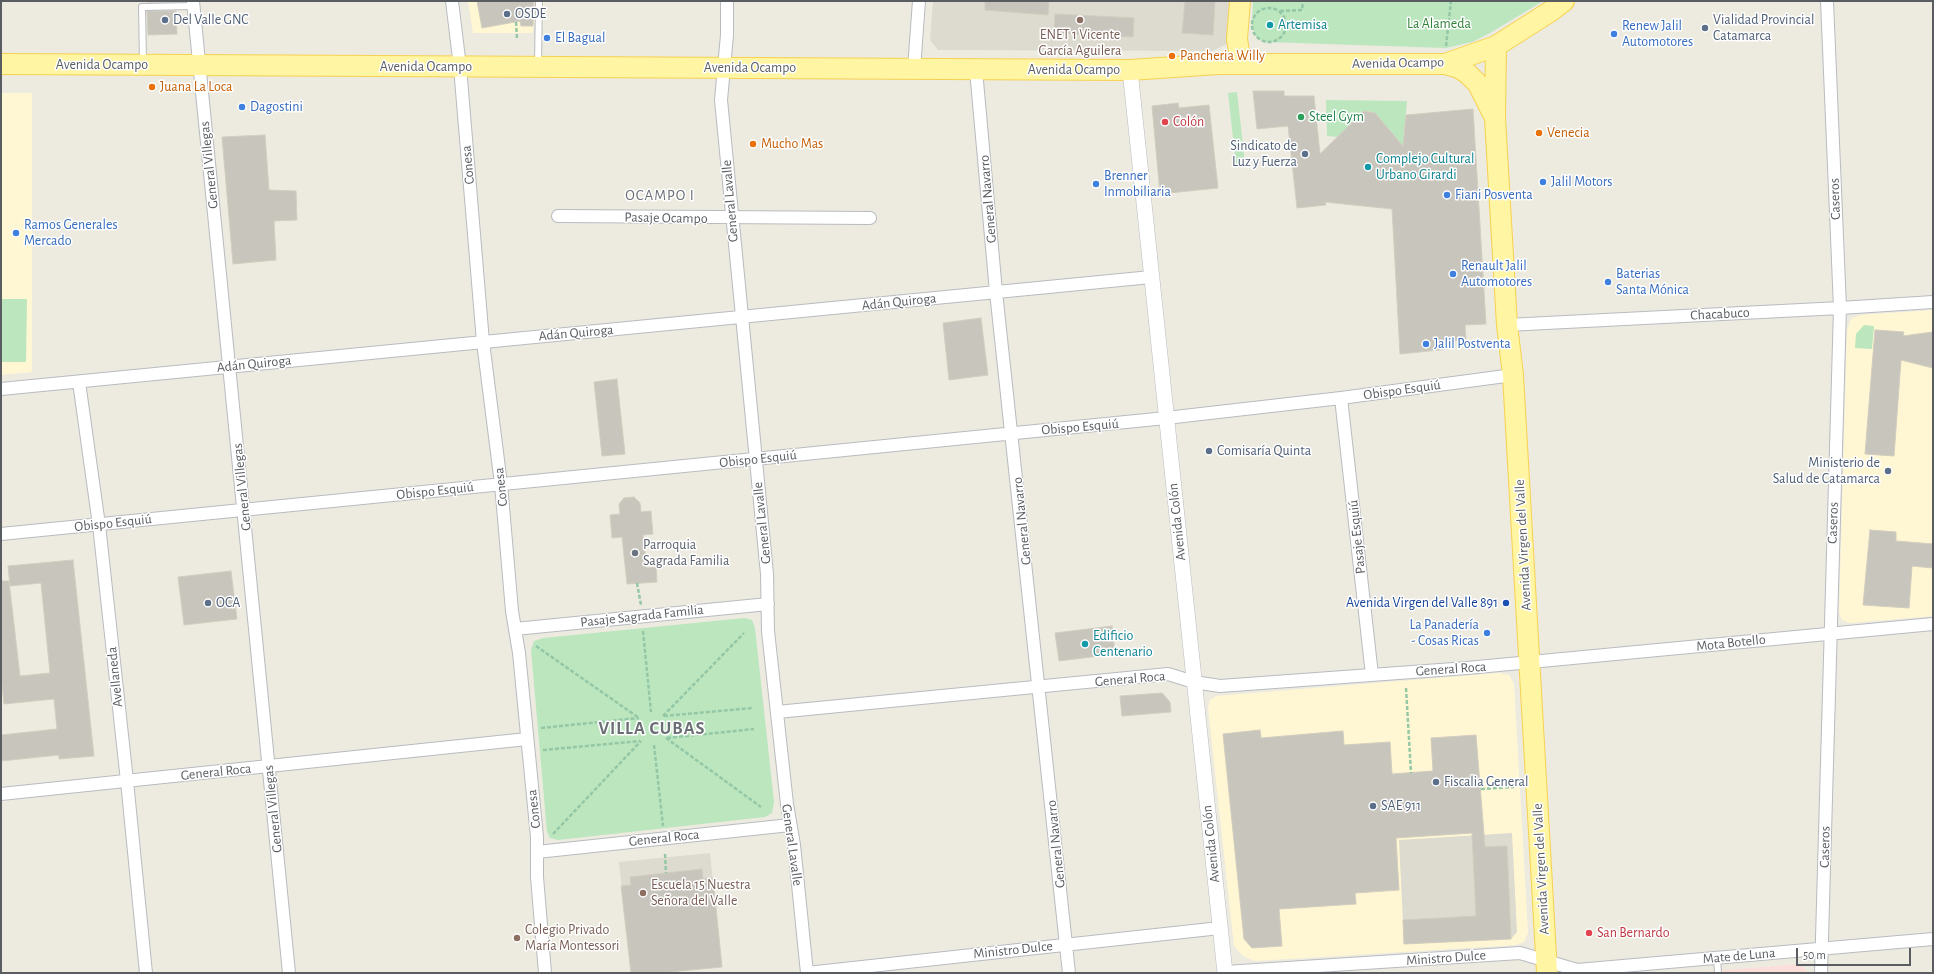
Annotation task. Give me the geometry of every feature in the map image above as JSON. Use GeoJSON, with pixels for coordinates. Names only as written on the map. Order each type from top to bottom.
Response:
{"type":"FeatureCollection","features":[{"type":"Feature","properties":{"kind":"main road"},"geometry":{"type":"LineString","coordinates":[[1240,1],[1237,39],[1240,64]]}},
{"type":"Feature","properties":{"kind":"main road","name":"Avenida Ocampo"},"geometry":{"type":"LineString","coordinates":[[1,64],[1130,70],[1240,64],[1445,64],[1496,46],[1564,1]]}},
{"type":"Feature","properties":{"kind":"main road","name":"Avenida Virgen del Valle"},"geometry":{"type":"LineString","coordinates":[[1496,46],[1494,118],[1507,325],[1513,375],[1547,967]]}},
{"type":"Feature","properties":{"kind":"main road","name":"Avenida Virgen del Valle"},"geometry":{"type":"LineString","coordinates":[[1445,64],[1459,68],[1468,74],[1478,84],[1494,118]]}},
{"type":"Feature","properties":{"kind":"street","name":"Conesa"},"geometry":{"type":"LineString","coordinates":[[452,1],[460,67],[483,342],[501,484],[515,629],[519,653],[537,852],[537,877],[545,973]]}},
{"type":"Feature","properties":{"kind":"street","name":"General Lavalle"},"geometry":{"type":"LineString","coordinates":[[727,1],[727,35],[721,100],[767,574],[768,630],[807,973]]}},
{"type":"Feature","properties":{"kind":"street"},"geometry":{"type":"LineString","coordinates":[[914,69],[919,1]]}},
{"type":"Feature","properties":{"kind":"street","name":"Caseros"},"geometry":{"type":"LineString","coordinates":[[1821,973],[1840,308],[1827,1]]}},
{"type":"Feature","properties":{"kind":"street","name":"General Villegas"},"geometry":{"type":"LineString","coordinates":[[193,4],[289,973]]}},
{"type":"Feature","properties":{"kind":"street","name":"General Navarro"},"geometry":{"type":"LineString","coordinates":[[976,70],[996,292],[1040,687],[1069,973]]}},
{"type":"Feature","properties":{"kind":"street","name":"Avenida Colón"},"geometry":{"type":"LineString","coordinates":[[1130,70],[1225,972]]}},
{"type":"Feature","properties":{"kind":"street","name":"Pasaje Ocampo"},"geometry":{"type":"LineString","coordinates":[[558,216],[870,218]]}},
{"type":"Feature","properties":{"kind":"street","name":"Adán Quiroga"},"geometry":{"type":"LineString","coordinates":[[1,390],[230,366],[741,318],[1151,277]]}},
{"type":"Feature","properties":{"kind":"street","name":"Chacabuco"},"geometry":{"type":"LineString","coordinates":[[1507,325],[1933,302]]}},
{"type":"Feature","properties":{"kind":"street","name":"Obispo Esquiú"},"geometry":{"type":"LineString","coordinates":[[1,534],[1166,418],[1341,398],[1513,375]]}},
{"type":"Feature","properties":{"kind":"street","name":"Avellaneda"},"geometry":{"type":"LineString","coordinates":[[79,382],[98,525],[127,781],[146,973]]}},
{"type":"Feature","properties":{"kind":"street","name":"Pasaje Esquiú"},"geometry":{"type":"LineString","coordinates":[[1341,398],[1372,675]]}},
{"type":"Feature","properties":{"kind":"street","name":"Pasaje Sagrada Familia"},"geometry":{"type":"LineString","coordinates":[[515,629],[768,604]]}},
{"type":"Feature","properties":{"kind":"street","name":"Mota Botello"},"geometry":{"type":"LineString","coordinates":[[1529,663],[1933,624]]}},
{"type":"Feature","properties":{"kind":"street","name":"General Roca"},"geometry":{"type":"LineString","coordinates":[[777,712],[1168,674],[1194,682],[1220,686],[1529,663]]}},
{"type":"Feature","properties":{"kind":"street","name":"General Roca"},"geometry":{"type":"LineString","coordinates":[[1,794],[527,739]]}},
{"type":"Feature","properties":{"kind":"street","name":"General Roca"},"geometry":{"type":"LineString","coordinates":[[537,852],[790,825]]}},
{"type":"Feature","properties":{"kind":"street","name":"Ministro Dulce"},"geometry":{"type":"LineString","coordinates":[[807,973],[1220,928]]}},
{"type":"Feature","properties":{"kind":"street","name":"Mate de Luna"},"geometry":{"type":"LineString","coordinates":[[1547,967],[1578,970],[1933,939]]}},
{"type":"Feature","properties":{"kind":"street","name":"Ministro Dulce"},"geometry":{"type":"LineString","coordinates":[[1225,972],[1385,968],[1520,953],[1547,967]]}},
{"type":"Feature","properties":{"kind":"lane"},"geometry":{"type":"LineString","coordinates":[[538,67],[539,1]]}},
{"type":"Feature","properties":{"kind":"lane"},"geometry":{"type":"LineString","coordinates":[[143,65],[142,7],[193,4]]}},
{"type":"Feature","properties":{"kind":"lane"},"geometry":{"type":"LineString","coordinates":[[1717,958],[1718,973]]}},
{"type":"Feature","properties":{"kind":"path"},"geometry":{"type":"LineString","coordinates":[[1280,11],[1284,15],[1287,26],[1283,36],[1278,40],[1268,42],[1257,38],[1252,27],[1254,16],[1263,8],[1269,7],[1280,11],[1302,10],[1303,1]]}},
{"type":"Feature","properties":{"kind":"path"},"geometry":{"type":"LineString","coordinates":[[1446,43],[1451,1]]}},
{"type":"Feature","properties":{"kind":"path"},"geometry":{"type":"LineString","coordinates":[[516,22],[517,39]]}},
{"type":"Feature","properties":{"kind":"path"},"geometry":{"type":"LineString","coordinates":[[637,584],[640,605]]}},
{"type":"Feature","properties":{"kind":"path"},"geometry":{"type":"LineString","coordinates":[[643,631],[651,712]]}},
{"type":"Feature","properties":{"kind":"path"},"geometry":{"type":"LineString","coordinates":[[744,633],[664,716],[752,708]]}},
{"type":"Feature","properties":{"kind":"path"},"geometry":{"type":"LineString","coordinates":[[536,646],[639,718],[541,728]]}},
{"type":"Feature","properties":{"kind":"path"},"geometry":{"type":"LineString","coordinates":[[1406,688],[1411,773]]}},
{"type":"Feature","properties":{"kind":"path"},"geometry":{"type":"LineString","coordinates":[[754,729],[666,738],[762,807]]}},
{"type":"Feature","properties":{"kind":"path"},"geometry":{"type":"LineString","coordinates":[[543,750],[641,741],[553,834]]}},
{"type":"Feature","properties":{"kind":"path"},"geometry":{"type":"LineString","coordinates":[[654,745],[663,826]]}},
{"type":"Feature","properties":{"kind":"path"},"geometry":{"type":"LineString","coordinates":[[1481,789],[1514,787]]}},
{"type":"Feature","properties":{"kind":"path"},"geometry":{"type":"LineString","coordinates":[[665,854],[666,873]]}},
{"type":"Feature","properties":{"kind":"shaded area","name":"OSDE"},"geometry":{"type":"Polygon","coordinates":[[[468,1],[544,1],[543,27],[533,26],[533,33],[473,33],[468,1]]]}},
{"type":"Feature","properties":{"kind":"shaded area","name":"ENET 1 Vicente García Aguilera"},"geometry":{"type":"Polygon","coordinates":[[[933,1],[1229,1],[1227,44],[1212,51],[938,50],[930,40],[933,1]]]}},
{"type":"Feature","properties":{"kind":"shaded area","name":"Ramos Generales Mercado"},"geometry":{"type":"Polygon","coordinates":[[[1,93],[32,93],[32,372],[1,375],[1,93]]]}},
{"type":"Feature","properties":{"kind":"shaded area","name":"Ministerio de Salud de Catamarca"},"geometry":{"type":"Polygon","coordinates":[[[1933,310],[1933,616],[1850,623],[1842,620],[1839,612],[1847,330],[1851,319],[1860,315],[1933,310]]]}},
{"type":"Feature","properties":{"kind":"shaded area"},"geometry":{"type":"Polygon","coordinates":[[[1499,673],[1509,675],[1514,684],[1528,933],[1524,942],[1516,945],[1255,961],[1243,956],[1234,946],[1208,708],[1210,700],[1216,696],[1499,673]]]}},
{"type":"Feature","properties":{"kind":"shaded area"},"geometry":{"type":"Polygon","coordinates":[[[1512,833],[1517,932],[1511,939],[1404,944],[1399,840],[1512,833]]]}},
{"type":"Feature","properties":{"kind":"shaded area"},"geometry":{"type":"Polygon","coordinates":[[[710,853],[722,967],[659,973],[631,973],[619,862],[710,853]]]}},
{"type":"Feature","properties":{"kind":"shaded area"},"geometry":{"type":"Polygon","coordinates":[[[1800,964],[1809,973],[1689,973],[1800,964]]]}},
{"type":"Feature","properties":{"kind":"green space","name":"La Alameda"},"geometry":{"type":"Polygon","coordinates":[[[1253,1],[1543,1],[1490,33],[1472,42],[1446,48],[1267,42],[1257,38],[1252,27],[1253,1]]]}},
{"type":"Feature","properties":{"kind":"green space"},"geometry":{"type":"Polygon","coordinates":[[[1237,92],[1245,163],[1236,164],[1228,93],[1237,92]]]}},
{"type":"Feature","properties":{"kind":"green space"},"geometry":{"type":"Polygon","coordinates":[[[1326,100],[1407,101],[1403,146],[1375,113],[1365,111],[1338,137],[1327,136],[1326,100]]]}},
{"type":"Feature","properties":{"kind":"green space"},"geometry":{"type":"Polygon","coordinates":[[[1,299],[27,299],[26,362],[1,362],[1,299]]]}},
{"type":"Feature","properties":{"kind":"green space"},"geometry":{"type":"Polygon","coordinates":[[[1864,325],[1874,326],[1872,349],[1855,348],[1856,334],[1864,325]]]}},
{"type":"Feature","properties":{"kind":"green space"},"geometry":{"type":"Polygon","coordinates":[[[745,618],[752,620],[755,628],[774,802],[772,813],[765,817],[558,840],[550,838],[547,832],[531,650],[534,641],[543,638],[745,618]]]}},
{"type":"Feature","properties":{"kind":"building"},"geometry":{"type":"Polygon","coordinates":[[[175,1],[175,2],[147,2],[175,1]]]}},
{"type":"Feature","properties":{"kind":"building"},"geometry":{"type":"Polygon","coordinates":[[[477,1],[534,1],[533,26],[521,26],[520,21],[482,28],[477,1]]]}},
{"type":"Feature","properties":{"kind":"building"},"geometry":{"type":"Polygon","coordinates":[[[985,1],[1049,1],[1048,15],[985,10],[985,1]]]}},
{"type":"Feature","properties":{"kind":"building"},"geometry":{"type":"Polygon","coordinates":[[[1185,1],[1215,1],[1213,35],[1182,33],[1185,1]]]}},
{"type":"Feature","properties":{"kind":"building"},"geometry":{"type":"Polygon","coordinates":[[[147,11],[176,11],[177,34],[148,35],[147,11]]]}},
{"type":"Feature","properties":{"kind":"building"},"geometry":{"type":"Polygon","coordinates":[[[1055,14],[1134,18],[1133,37],[1054,33],[1055,14]]]}},
{"type":"Feature","properties":{"kind":"building"},"geometry":{"type":"Polygon","coordinates":[[[1253,91],[1284,91],[1284,96],[1314,96],[1320,154],[1364,111],[1375,113],[1403,146],[1406,115],[1473,109],[1486,324],[1465,325],[1466,340],[1449,341],[1449,349],[1400,354],[1392,209],[1325,202],[1326,205],[1297,208],[1288,126],[1257,129],[1253,91]]]}},
{"type":"Feature","properties":{"kind":"building"},"geometry":{"type":"Polygon","coordinates":[[[1178,103],[1179,108],[1209,105],[1218,188],[1160,194],[1152,106],[1178,103]]]}},
{"type":"Feature","properties":{"kind":"building"},"geometry":{"type":"Polygon","coordinates":[[[265,135],[269,190],[296,191],[297,220],[274,221],[276,260],[233,264],[222,137],[265,135]]]}},
{"type":"Feature","properties":{"kind":"building"},"geometry":{"type":"Polygon","coordinates":[[[981,318],[988,375],[949,380],[943,323],[981,318]]]}},
{"type":"Feature","properties":{"kind":"building"},"geometry":{"type":"Polygon","coordinates":[[[1875,330],[1904,332],[1903,336],[1933,332],[1933,368],[1901,360],[1894,456],[1865,454],[1875,330]]]}},
{"type":"Feature","properties":{"kind":"building"},"geometry":{"type":"Polygon","coordinates":[[[617,379],[625,454],[602,456],[594,382],[617,379]]]}},
{"type":"Feature","properties":{"kind":"building","name":"Parroquia Sagrada Familia"},"geometry":{"type":"Polygon","coordinates":[[[634,497],[640,503],[641,512],[651,511],[653,534],[643,535],[647,568],[656,567],[657,582],[627,584],[622,537],[612,538],[610,515],[620,514],[619,504],[624,498],[634,497]]]}},
{"type":"Feature","properties":{"kind":"building"},"geometry":{"type":"Polygon","coordinates":[[[1870,530],[1896,532],[1896,541],[1933,544],[1933,568],[1912,566],[1909,608],[1863,605],[1870,530]]]}},
{"type":"Feature","properties":{"kind":"building"},"geometry":{"type":"Polygon","coordinates":[[[73,560],[94,756],[59,759],[59,755],[1,761],[1,735],[57,729],[54,699],[4,704],[1,675],[1,581],[9,581],[20,676],[50,673],[41,583],[10,586],[8,566],[73,560]]]}},
{"type":"Feature","properties":{"kind":"building"},"geometry":{"type":"Polygon","coordinates":[[[231,571],[237,619],[184,625],[178,577],[231,571]]]}},
{"type":"Feature","properties":{"kind":"building","name":"Edificio Centenario"},"geometry":{"type":"Polygon","coordinates":[[[1112,626],[1115,654],[1059,661],[1055,633],[1112,626]]]}},
{"type":"Feature","properties":{"kind":"building"},"geometry":{"type":"Polygon","coordinates":[[[1162,693],[1170,702],[1171,712],[1122,716],[1120,696],[1162,693]]]}},
{"type":"Feature","properties":{"kind":"building"},"geometry":{"type":"Polygon","coordinates":[[[1260,730],[1261,738],[1343,731],[1344,745],[1390,742],[1392,774],[1433,771],[1431,738],[1476,735],[1485,847],[1507,846],[1511,939],[1404,944],[1403,920],[1476,916],[1472,833],[1396,838],[1399,890],[1355,893],[1356,904],[1279,909],[1282,946],[1252,948],[1244,939],[1223,734],[1260,730]]]}},
{"type":"Feature","properties":{"kind":"building"},"geometry":{"type":"Polygon","coordinates":[[[702,869],[703,879],[713,878],[722,967],[659,973],[631,973],[621,886],[631,885],[630,877],[702,869]]]}},
{"type":"Feature","properties":{"kind":"place","name":"OSDE"},"geometry":{"type":"Point","coordinates":[507,14]}},
{"type":"Feature","properties":{"kind":"place","name":"Del Valle GNC"},"geometry":{"type":"Point","coordinates":[165,20]}},
{"type":"Feature","properties":{"kind":"place","name":"ENET 1 Vicente García Aguilera"},"geometry":{"type":"Point","coordinates":[1080,20]}},
{"type":"Feature","properties":{"kind":"place","name":"Artemisa"},"geometry":{"type":"Point","coordinates":[1270,25]}},
{"type":"Feature","properties":{"kind":"place","name":"Vialidad Provincial Catamarca"},"geometry":{"type":"Point","coordinates":[1705,28]}},
{"type":"Feature","properties":{"kind":"place","name":"Renew Jalil Automotores"},"geometry":{"type":"Point","coordinates":[1614,34]}},
{"type":"Feature","properties":{"kind":"place","name":"El Bagual"},"geometry":{"type":"Point","coordinates":[547,38]}},
{"type":"Feature","properties":{"kind":"place","name":"Pancheria Willy"},"geometry":{"type":"Point","coordinates":[1172,56]}},
{"type":"Feature","properties":{"kind":"place","name":"Juana La Loca"},"geometry":{"type":"Point","coordinates":[152,87]}},
{"type":"Feature","properties":{"kind":"place","name":"Dagostini"},"geometry":{"type":"Point","coordinates":[242,107]}},
{"type":"Feature","properties":{"kind":"place","name":"Steel Gym"},"geometry":{"type":"Point","coordinates":[1301,117]}},
{"type":"Feature","properties":{"kind":"place","name":"Colón"},"geometry":{"type":"Point","coordinates":[1165,122]}},
{"type":"Feature","properties":{"kind":"place","name":"Venecia"},"geometry":{"type":"Point","coordinates":[1539,133]}},
{"type":"Feature","properties":{"kind":"place","name":"Mucho Mas"},"geometry":{"type":"Point","coordinates":[753,144]}},
{"type":"Feature","properties":{"kind":"place","name":"Sindicato de Luz y Fuerza"},"geometry":{"type":"Point","coordinates":[1305,154]}},
{"type":"Feature","properties":{"kind":"place","name":"Complejo Cultural Urbano Girardi"},"geometry":{"type":"Point","coordinates":[1368,167]}},
{"type":"Feature","properties":{"kind":"place","name":"Jalil Motors"},"geometry":{"type":"Point","coordinates":[1543,182]}},
{"type":"Feature","properties":{"kind":"place","name":"Brenner Inmobiliaria"},"geometry":{"type":"Point","coordinates":[1096,184]}},
{"type":"Feature","properties":{"kind":"place","name":"Fiani Posventa"},"geometry":{"type":"Point","coordinates":[1447,195]}},
{"type":"Feature","properties":{"kind":"place","name":"Ramos Generales Mercado"},"geometry":{"type":"Point","coordinates":[16,233]}},
{"type":"Feature","properties":{"kind":"place","name":"Renault Jalil Automotores"},"geometry":{"type":"Point","coordinates":[1453,274]}},
{"type":"Feature","properties":{"kind":"place","name":"Baterias Santa Mónica"},"geometry":{"type":"Point","coordinates":[1608,282]}},
{"type":"Feature","properties":{"kind":"place","name":"Jalil Postventa"},"geometry":{"type":"Point","coordinates":[1426,344]}},
{"type":"Feature","properties":{"kind":"place","name":"Comisaría Quinta"},"geometry":{"type":"Point","coordinates":[1209,451]}},
{"type":"Feature","properties":{"kind":"place","name":"Ministerio de Salud de Catamarca"},"geometry":{"type":"Point","coordinates":[1888,471]}},
{"type":"Feature","properties":{"kind":"place","name":"Parroquia Sagrada Familia"},"geometry":{"type":"Point","coordinates":[635,553]}},
{"type":"Feature","properties":{"kind":"place","name":"OCA"},"geometry":{"type":"Point","coordinates":[208,603]}},
{"type":"Feature","properties":{"kind":"place","name":"Avenida Virgen del Valle 891"},"geometry":{"type":"Point","coordinates":[1506,603]}},
{"type":"Feature","properties":{"kind":"place","name":"La Panadería - Cosas Ricas"},"geometry":{"type":"Point","coordinates":[1487,633]}},
{"type":"Feature","properties":{"kind":"place","name":"Edificio Centenario"},"geometry":{"type":"Point","coordinates":[1085,644]}},
{"type":"Feature","properties":{"kind":"place","name":"Fiscalia General"},"geometry":{"type":"Point","coordinates":[1436,782]}},
{"type":"Feature","properties":{"kind":"place","name":"SAE 911"},"geometry":{"type":"Point","coordinates":[1373,806]}},
{"type":"Feature","properties":{"kind":"place","name":"Escuela 15 Nuestra Señora del Valle"},"geometry":{"type":"Point","coordinates":[643,893]}},
{"type":"Feature","properties":{"kind":"place","name":"San Bernardo"},"geometry":{"type":"Point","coordinates":[1589,933]}},
{"type":"Feature","properties":{"kind":"place","name":"Colegio Privado María Montessori"},"geometry":{"type":"Point","coordinates":[517,938]}},
{"type":"Feature","properties":{"kind":"district","name":"OCAMPO I"},"geometry":{"type":"Point","coordinates":[660,195]}},
{"type":"Feature","properties":{"kind":"district","name":"VILLA CUBAS"},"geometry":{"type":"Point","coordinates":[652,729]}}]}
